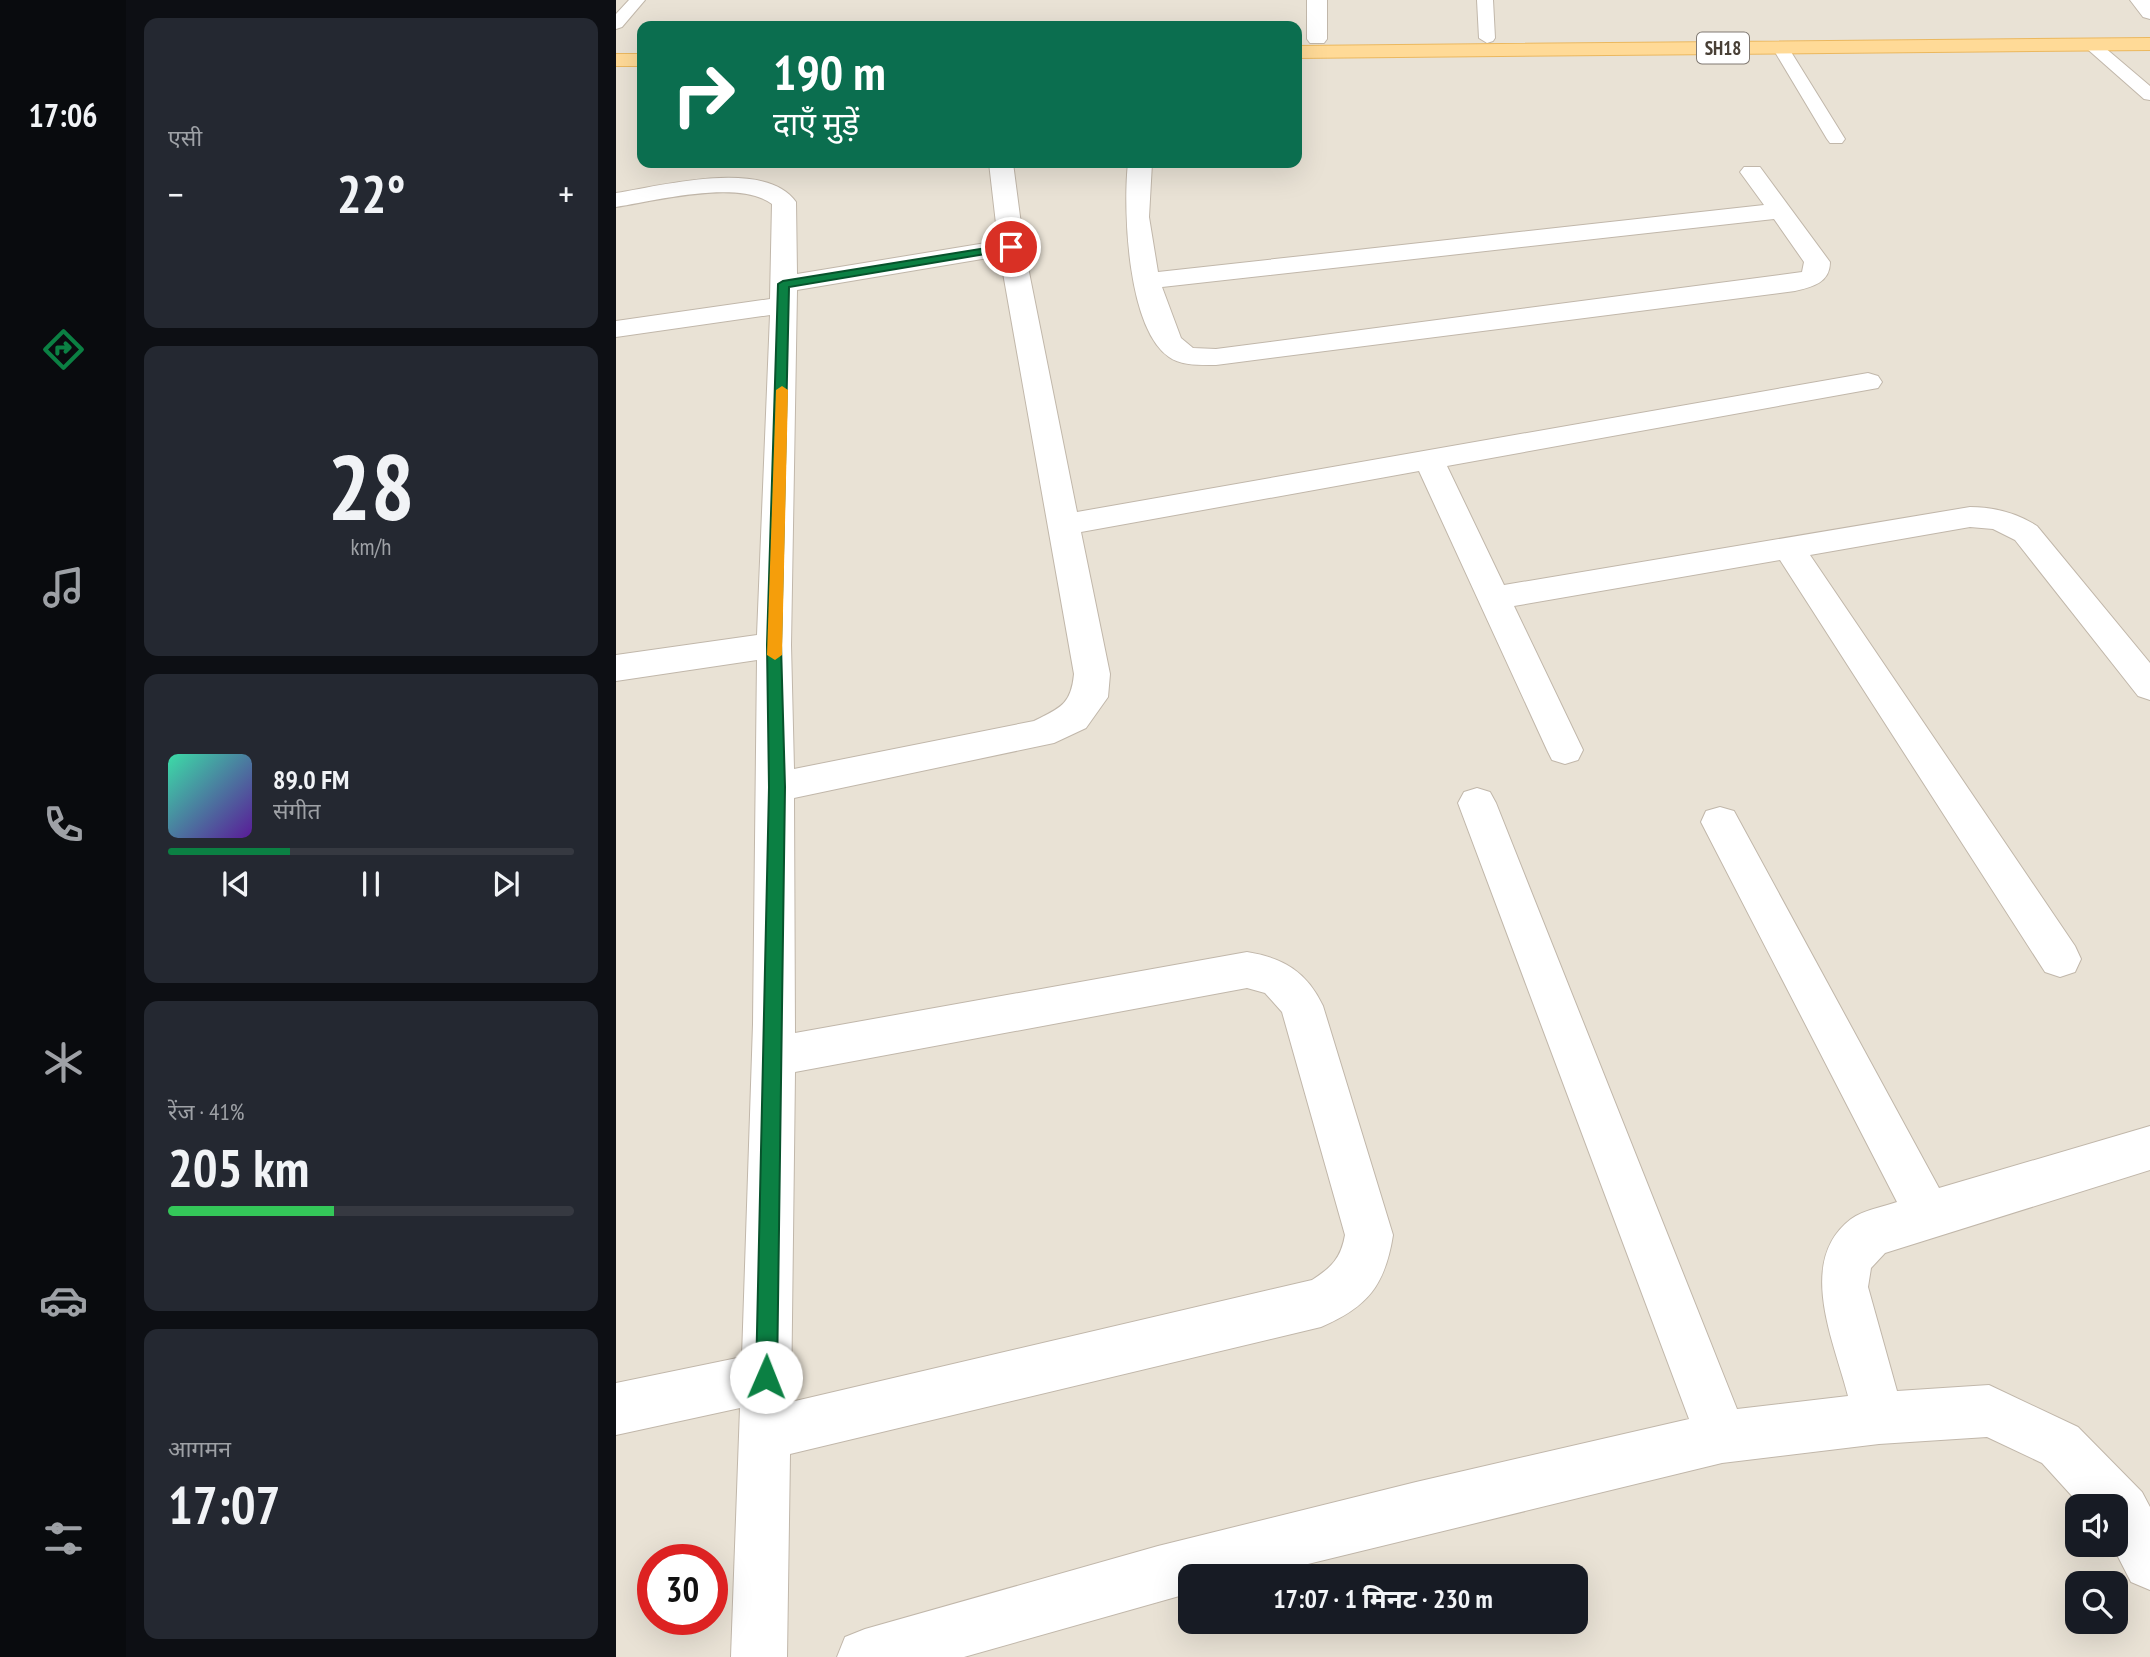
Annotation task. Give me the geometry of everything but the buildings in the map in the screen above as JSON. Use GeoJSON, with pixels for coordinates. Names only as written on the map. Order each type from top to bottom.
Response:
{"type":"FeatureCollection","features":[{"type":"Feature","properties":{"kind":"main road","name":"SH18"},"geometry":{"type":"LineString","coordinates":[[1307,39],[2150,31]]}},
{"type":"Feature","properties":{"kind":"main road","name":"SH18"},"geometry":{"type":"LineString","coordinates":[[1302,52],[2150,44]]}},
{"type":"Feature","properties":{"kind":"main road"},"geometry":{"type":"LineString","coordinates":[[616,47],[637,47]]}},
{"type":"Feature","properties":{"kind":"main road"},"geometry":{"type":"LineString","coordinates":[[616,60],[637,60]]}},
{"type":"Feature","properties":{"kind":"street"},"geometry":{"type":"LineString","coordinates":[[1307,39],[1317,0]]}},
{"type":"Feature","properties":{"kind":"street"},"geometry":{"type":"LineString","coordinates":[[2140,0],[2150,13]]}},
{"type":"Feature","properties":{"kind":"street"},"geometry":{"type":"LineString","coordinates":[[777,787],[1041,733],[1073,718],[1090,697],[1092,674],[1011,247],[1002,168]]}},
{"type":"Feature","properties":{"kind":"street"},"geometry":{"type":"LineString","coordinates":[[1140,168],[1137,220],[1149,281],[1167,340],[1178,352],[1216,357],[1767,286],[1811,278],[1817,270],[1817,262],[1752,172]]}},
{"type":"Feature","properties":{"kind":"street"},"geometry":{"type":"LineString","coordinates":[[616,200],[728,186],[756,187],[775,194],[784,202],[774,645],[777,787],[774,1056],[759,1657]]}},
{"type":"Feature","properties":{"kind":"street"},"geometry":{"type":"LineString","coordinates":[[1149,281],[1781,211]]}},
{"type":"Feature","properties":{"kind":"street"},"geometry":{"type":"LineString","coordinates":[[616,329],[1011,247]]}},
{"type":"Feature","properties":{"kind":"street"},"geometry":{"type":"LineString","coordinates":[[1063,525],[1868,382]]}},
{"type":"Feature","properties":{"kind":"street"},"geometry":{"type":"LineString","coordinates":[[1428,459],[1565,750]]}},
{"type":"Feature","properties":{"kind":"street"},"geometry":{"type":"LineString","coordinates":[[1494,598],[1970,517],[1991,517],[2008,521],[2026,533],[2150,687]]}},
{"type":"Feature","properties":{"kind":"street"},"geometry":{"type":"LineString","coordinates":[[1789,548],[2060,959]]}},
{"type":"Feature","properties":{"kind":"street"},"geometry":{"type":"LineString","coordinates":[[616,668],[774,645]]}},
{"type":"Feature","properties":{"kind":"street"},"geometry":{"type":"LineString","coordinates":[[1477,803],[1722,1437]]}},
{"type":"Feature","properties":{"kind":"street"},"geometry":{"type":"LineString","coordinates":[[1720,822],[1928,1214]]}},
{"type":"Feature","properties":{"kind":"street"},"geometry":{"type":"LineString","coordinates":[[764,1434],[1321,1303],[1345,1289],[1364,1265],[1369,1235],[1302,1006],[1290,987],[1272,974],[1247,970],[774,1056]]}},
{"type":"Feature","properties":{"kind":"street"},"geometry":{"type":"LineString","coordinates":[[1879,1418],[1844,1287],[1848,1257],[1869,1236],[1928,1214],[2150,1148]]}},
{"type":"Feature","properties":{"kind":"street"},"geometry":{"type":"LineString","coordinates":[[616,1409],[766,1377]]}},
{"type":"Feature","properties":{"kind":"street"},"geometry":{"type":"LineString","coordinates":[[865,1657],[1213,1560],[1416,1508],[1722,1437],[1879,1418],[1989,1411],[2060,1445],[2123,1511],[2150,1563]]}},
{"type":"Feature","properties":{"kind":"lane"},"geometry":{"type":"LineString","coordinates":[[616,24],[637,0]]}},
{"type":"Feature","properties":{"kind":"lane"},"geometry":{"type":"LineString","coordinates":[[1485,0],[1487,38]]}},
{"type":"Feature","properties":{"kind":"lane"},"geometry":{"type":"LineString","coordinates":[[2091,44],[2150,94]]}},
{"type":"Feature","properties":{"kind":"lane"},"geometry":{"type":"LineString","coordinates":[[1780,47],[1836,139]]}},
{"type":"Feature","properties":{"kind":"shaded area"},"geometry":{"type":"Polygon","coordinates":[[[616,0],[2150,0],[2150,1657],[616,1657],[616,0]]]}},
{"type":"Feature","properties":{"kind":"slow traffic"},"geometry":{"type":"LineString","coordinates":[[775,655],[782,390]]}},
{"type":"Feature","properties":{"kind":"route"},"geometry":{"type":"LineString","coordinates":[[766,1377],[777,787],[774,645],[783,371],[783,284],[1011,247]]}}]}
